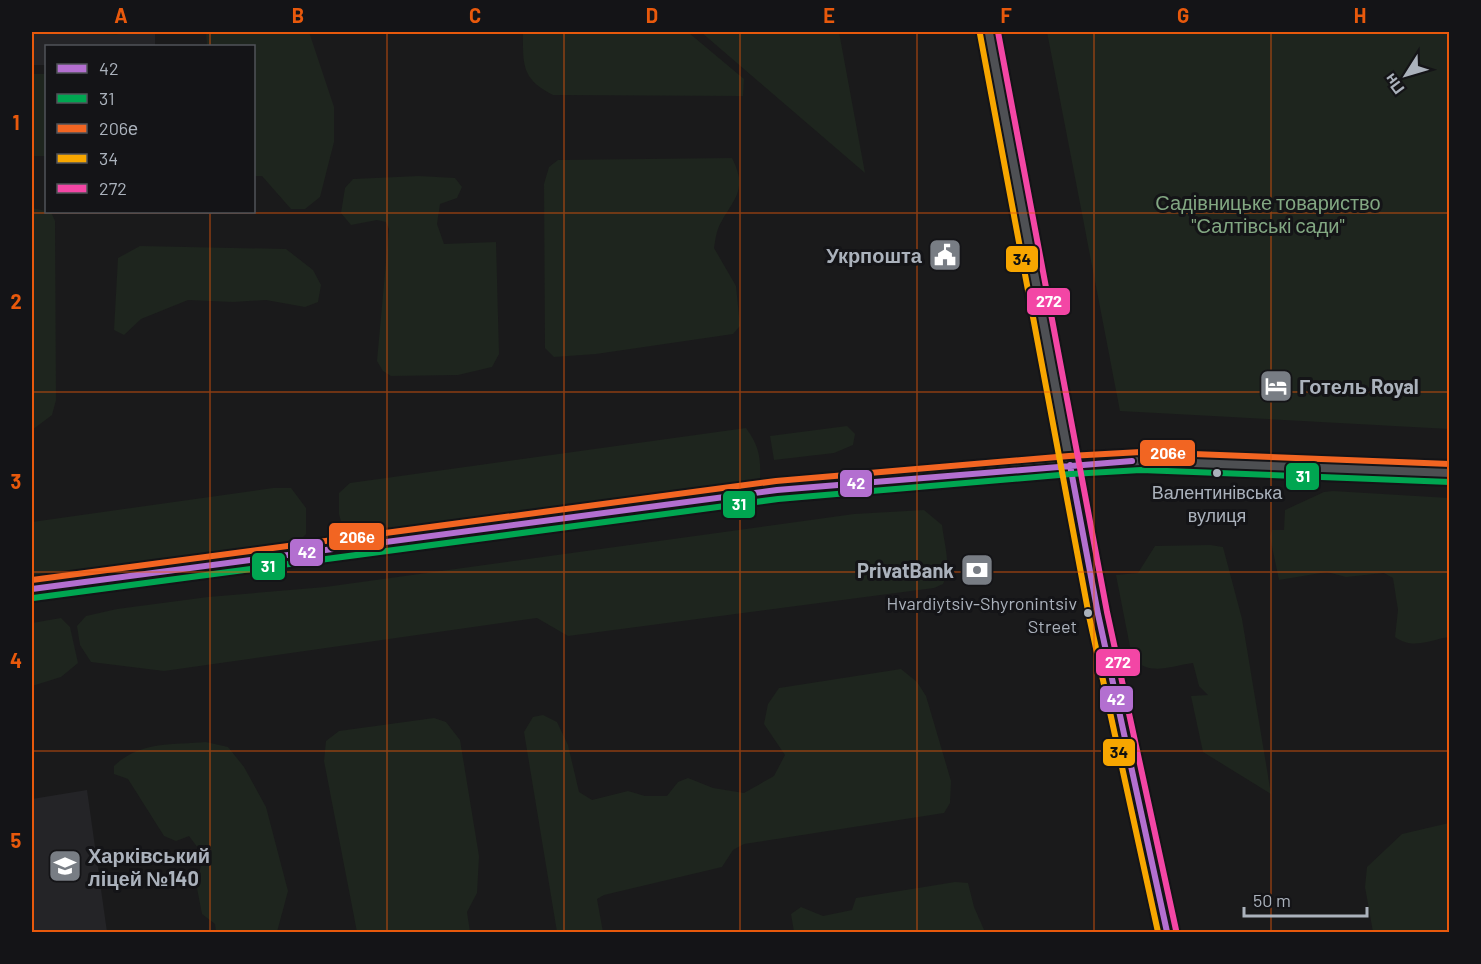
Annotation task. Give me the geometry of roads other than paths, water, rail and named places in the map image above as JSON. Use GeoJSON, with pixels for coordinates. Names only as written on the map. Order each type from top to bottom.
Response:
{"type":"FeatureCollection","features":[{"type":"Feature","properties":{"kind":"main road"},"geometry":{"type":"LineString","coordinates":[[32,589],[777,490],[1070,465],[1162,461],[1449,473]]}},
{"type":"Feature","properties":{"kind":"street"},"geometry":{"type":"LineString","coordinates":[[988,32],[1041,298],[1098,614],[1167,933]]}},
{"type":"Feature","properties":{"kind":"place","name":"Укрпошта"},"geometry":{"type":"Point","coordinates":[945,255]}},
{"type":"Feature","properties":{"kind":"place","name":"Готель Royal"},"geometry":{"type":"Point","coordinates":[1276,386]}},
{"type":"Feature","properties":{"kind":"place","name":"Валентинівська вулиця"},"geometry":{"type":"Point","coordinates":[1217,473]}},
{"type":"Feature","properties":{"kind":"place","name":"PrivatBank"},"geometry":{"type":"Point","coordinates":[977,570]}},
{"type":"Feature","properties":{"kind":"place","name":"Hvardiytsiv-Shyronintsiv Street"},"geometry":{"type":"Point","coordinates":[1088,613]}},
{"type":"Feature","properties":{"kind":"place","name":"Харківський ліцей №140"},"geometry":{"type":"Point","coordinates":[65,866]}},
{"type":"Feature","properties":{"kind":"park label","name":"Садівницьке товариство \"Салтівські сади\""},"geometry":{"type":"Point","coordinates":[1268,214]}}]}
